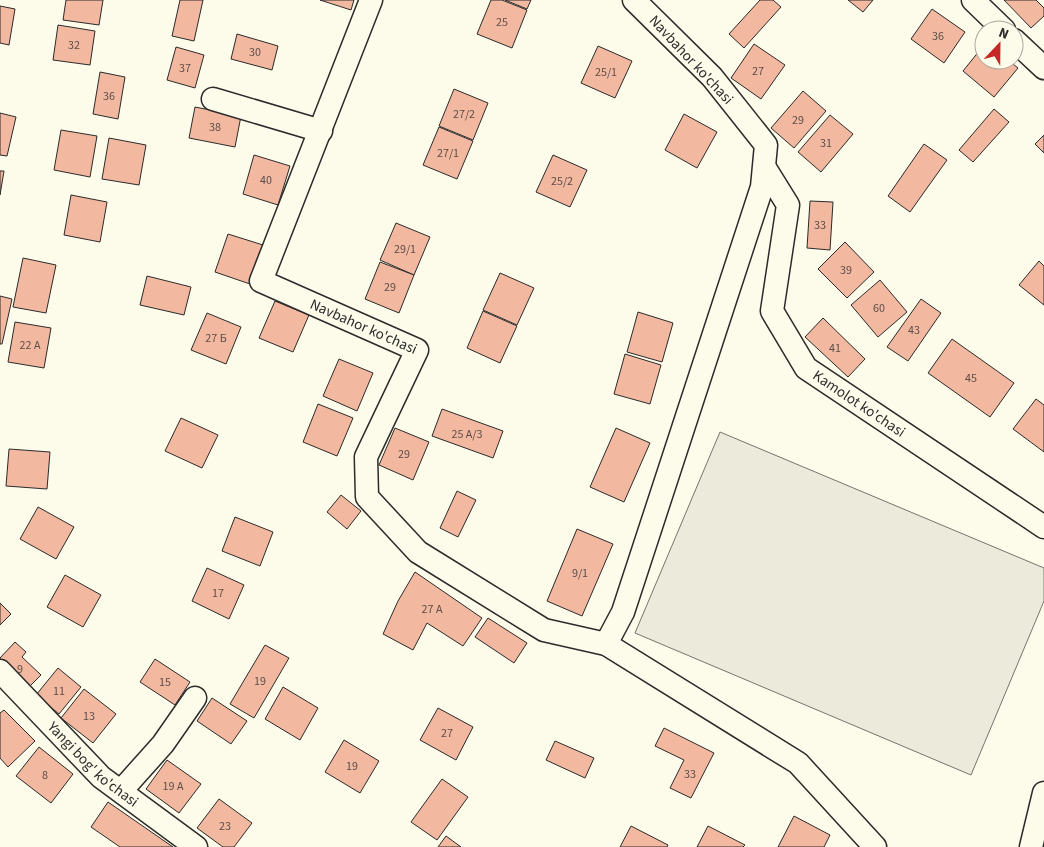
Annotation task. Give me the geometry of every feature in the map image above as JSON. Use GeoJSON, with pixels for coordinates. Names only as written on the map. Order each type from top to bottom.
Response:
{"type":"FeatureCollection","features":[{"type":"Feature","properties":{"kind":"street","name":"Navbahor ko'chasi"},"geometry":{"type":"LineString","coordinates":[[371,0],[261,282],[417,350],[366,457],[367,497],[418,552],[544,630],[606,644]]}},
{"type":"Feature","properties":{"kind":"street","name":"Navbahor ko'chasi"},"geometry":{"type":"LineString","coordinates":[[634,0],[712,77],[766,145],[765,168]]}},
{"type":"Feature","properties":{"kind":"street"},"geometry":{"type":"LineString","coordinates":[[973,0],[994,20]]}},
{"type":"Feature","properties":{"kind":"street"},"geometry":{"type":"LineString","coordinates":[[1024,49],[1044,68]]}},
{"type":"Feature","properties":{"kind":"street"},"geometry":{"type":"LineString","coordinates":[[213,99],[320,131]]}},
{"type":"Feature","properties":{"kind":"street"},"geometry":{"type":"LineString","coordinates":[[765,168],[762,187],[623,612],[606,644],[798,763],[875,847]]}},
{"type":"Feature","properties":{"kind":"street","name":"Kamolot ko'chasi"},"geometry":{"type":"LineString","coordinates":[[765,168],[788,205],[772,311],[806,368],[1044,526]]}},
{"type":"Feature","properties":{"kind":"street","name":"Yangi bog' ko'chasi"},"geometry":{"type":"LineString","coordinates":[[0,671],[101,777],[196,847]]}},
{"type":"Feature","properties":{"kind":"street"},"geometry":{"type":"LineString","coordinates":[[121,792],[163,744],[195,698]]}},
{"type":"Feature","properties":{"kind":"street"},"geometry":{"type":"LineString","coordinates":[[1031,847],[1044,793]]}},
{"type":"Feature","properties":{"kind":"shaded area"},"geometry":{"type":"Polygon","coordinates":[[[720,432],[1044,568],[1044,601],[971,775],[635,633],[720,432]]]}},
{"type":"Feature","properties":{"kind":"building"},"geometry":{"type":"Polygon","coordinates":[[[66,0],[103,0],[99,25],[63,20],[66,0]]]}},
{"type":"Feature","properties":{"kind":"building"},"geometry":{"type":"Polygon","coordinates":[[[180,0],[203,0],[194,41],[172,36],[180,0]]]}},
{"type":"Feature","properties":{"kind":"building"},"geometry":{"type":"Polygon","coordinates":[[[320,0],[354,0],[351,10],[320,0]]]}},
{"type":"Feature","properties":{"kind":"building"},"geometry":{"type":"Polygon","coordinates":[[[491,0],[502,0],[527,10],[512,48],[477,34],[491,0]]]}},
{"type":"Feature","properties":{"kind":"building"},"geometry":{"type":"Polygon","coordinates":[[[505,0],[531,0],[527,9],[505,0]]]}},
{"type":"Feature","properties":{"kind":"building"},"geometry":{"type":"Polygon","coordinates":[[[760,0],[773,0],[781,7],[744,48],[729,34],[760,0]]]}},
{"type":"Feature","properties":{"kind":"building"},"geometry":{"type":"Polygon","coordinates":[[[848,0],[873,0],[863,12],[848,0]]]}},
{"type":"Feature","properties":{"kind":"building"},"geometry":{"type":"Polygon","coordinates":[[[1004,0],[1036,0],[1044,8],[1044,16],[1031,28],[1004,0]]]}},
{"type":"Feature","properties":{"kind":"building"},"geometry":{"type":"Polygon","coordinates":[[[0,6],[15,9],[9,45],[0,43],[0,6]]]}},
{"type":"Feature","properties":{"kind":"building"},"geometry":{"type":"Polygon","coordinates":[[[932,9],[965,32],[944,63],[911,39],[932,9]]]}},
{"type":"Feature","properties":{"kind":"building"},"geometry":{"type":"Polygon","coordinates":[[[58,25],[95,31],[90,65],[53,60],[58,25]]]}},
{"type":"Feature","properties":{"kind":"building"},"geometry":{"type":"Polygon","coordinates":[[[237,34],[278,46],[272,70],[231,59],[237,34]]]}},
{"type":"Feature","properties":{"kind":"building"},"geometry":{"type":"Polygon","coordinates":[[[754,44],[785,65],[761,99],[731,78],[754,44]]]}},
{"type":"Feature","properties":{"kind":"building"},"geometry":{"type":"Polygon","coordinates":[[[598,46],[632,61],[615,98],[581,83],[598,46]]]}},
{"type":"Feature","properties":{"kind":"building"},"geometry":{"type":"Polygon","coordinates":[[[176,47],[204,55],[195,88],[167,80],[176,47]]]}},
{"type":"Feature","properties":{"kind":"building"},"geometry":{"type":"Polygon","coordinates":[[[974,57],[974,70],[1016,70],[994,97],[963,71],[974,57]]]}},
{"type":"Feature","properties":{"kind":"building"},"geometry":{"type":"Polygon","coordinates":[[[100,72],[125,77],[118,119],[93,114],[100,72]]]}},
{"type":"Feature","properties":{"kind":"building"},"geometry":{"type":"Polygon","coordinates":[[[454,89],[488,103],[473,140],[439,126],[454,89]]]}},
{"type":"Feature","properties":{"kind":"building"},"geometry":{"type":"Polygon","coordinates":[[[803,91],[826,111],[794,148],[771,128],[803,91]]]}},
{"type":"Feature","properties":{"kind":"building"},"geometry":{"type":"Polygon","coordinates":[[[195,107],[241,116],[235,147],[189,138],[195,107]]]}},
{"type":"Feature","properties":{"kind":"building"},"geometry":{"type":"Polygon","coordinates":[[[994,109],[1009,122],[973,162],[959,150],[994,109]]]}},
{"type":"Feature","properties":{"kind":"building"},"geometry":{"type":"Polygon","coordinates":[[[0,113],[16,117],[7,156],[0,155],[0,113]]]}},
{"type":"Feature","properties":{"kind":"building"},"geometry":{"type":"Polygon","coordinates":[[[684,114],[717,132],[697,168],[665,150],[684,114]]]}},
{"type":"Feature","properties":{"kind":"building"},"geometry":{"type":"Polygon","coordinates":[[[830,115],[853,134],[821,172],[798,152],[830,115]]]}},
{"type":"Feature","properties":{"kind":"building"},"geometry":{"type":"Polygon","coordinates":[[[439,127],[473,141],[457,179],[423,165],[439,127]]]}},
{"type":"Feature","properties":{"kind":"building"},"geometry":{"type":"Polygon","coordinates":[[[61,130],[97,136],[90,177],[54,170],[61,130]]]}},
{"type":"Feature","properties":{"kind":"building"},"geometry":{"type":"Polygon","coordinates":[[[1044,135],[1044,153],[1035,144],[1044,135]]]}},
{"type":"Feature","properties":{"kind":"building"},"geometry":{"type":"Polygon","coordinates":[[[109,138],[146,145],[139,185],[102,179],[109,138]]]}},
{"type":"Feature","properties":{"kind":"building"},"geometry":{"type":"Polygon","coordinates":[[[924,144],[947,160],[910,212],[888,196],[924,144]]]}},
{"type":"Feature","properties":{"kind":"building"},"geometry":{"type":"Polygon","coordinates":[[[254,155],[290,166],[278,205],[243,194],[254,155]]]}},
{"type":"Feature","properties":{"kind":"building"},"geometry":{"type":"Polygon","coordinates":[[[553,155],[587,170],[570,207],[536,192],[553,155]]]}},
{"type":"Feature","properties":{"kind":"building"},"geometry":{"type":"Polygon","coordinates":[[[0,171],[4,171],[0,195],[0,171]]]}},
{"type":"Feature","properties":{"kind":"building"},"geometry":{"type":"Polygon","coordinates":[[[71,195],[107,202],[100,242],[64,235],[71,195]]]}},
{"type":"Feature","properties":{"kind":"building"},"geometry":{"type":"Polygon","coordinates":[[[810,201],[833,202],[830,250],[807,248],[810,201]]]}},
{"type":"Feature","properties":{"kind":"building"},"geometry":{"type":"Polygon","coordinates":[[[396,223],[430,237],[414,275],[380,260],[396,223]]]}},
{"type":"Feature","properties":{"kind":"building"},"geometry":{"type":"Polygon","coordinates":[[[228,234],[263,245],[250,284],[215,272],[228,234]]]}},
{"type":"Feature","properties":{"kind":"building"},"geometry":{"type":"Polygon","coordinates":[[[845,242],[874,272],[847,298],[818,269],[845,242]]]}},
{"type":"Feature","properties":{"kind":"building"},"geometry":{"type":"Polygon","coordinates":[[[23,258],[56,265],[46,313],[13,307],[23,258]]]}},
{"type":"Feature","properties":{"kind":"building"},"geometry":{"type":"Polygon","coordinates":[[[1039,261],[1044,266],[1044,305],[1019,285],[1039,261]]]}},
{"type":"Feature","properties":{"kind":"building"},"geometry":{"type":"Polygon","coordinates":[[[380,262],[414,275],[399,313],[365,299],[380,262]]]}},
{"type":"Feature","properties":{"kind":"building"},"geometry":{"type":"Polygon","coordinates":[[[500,273],[534,288],[517,325],[483,310],[500,273]]]}},
{"type":"Feature","properties":{"kind":"building"},"geometry":{"type":"Polygon","coordinates":[[[147,276],[191,287],[184,315],[140,305],[147,276]]]}},
{"type":"Feature","properties":{"kind":"building"},"geometry":{"type":"Polygon","coordinates":[[[880,280],[907,312],[878,337],[851,305],[880,280]]]}},
{"type":"Feature","properties":{"kind":"building"},"geometry":{"type":"Polygon","coordinates":[[[0,296],[12,299],[2,344],[0,344],[0,296]]]}},
{"type":"Feature","properties":{"kind":"building"},"geometry":{"type":"Polygon","coordinates":[[[921,299],[941,313],[908,361],[887,347],[921,299]]]}},
{"type":"Feature","properties":{"kind":"building"},"geometry":{"type":"Polygon","coordinates":[[[275,301],[309,315],[293,352],[259,338],[275,301]]]}},
{"type":"Feature","properties":{"kind":"building"},"geometry":{"type":"Polygon","coordinates":[[[483,311],[517,326],[500,363],[467,348],[483,311]]]}},
{"type":"Feature","properties":{"kind":"building"},"geometry":{"type":"Polygon","coordinates":[[[638,312],[673,323],[662,362],[627,352],[638,312]]]}},
{"type":"Feature","properties":{"kind":"building"},"geometry":{"type":"Polygon","coordinates":[[[207,313],[241,327],[226,364],[191,350],[207,313]]]}},
{"type":"Feature","properties":{"kind":"building"},"geometry":{"type":"Polygon","coordinates":[[[823,318],[865,359],[848,377],[805,337],[823,318]]]}},
{"type":"Feature","properties":{"kind":"building"},"geometry":{"type":"Polygon","coordinates":[[[15,322],[51,328],[44,368],[8,362],[15,322]]]}},
{"type":"Feature","properties":{"kind":"building"},"geometry":{"type":"Polygon","coordinates":[[[952,339],[1014,383],[990,417],[928,373],[952,339]]]}},
{"type":"Feature","properties":{"kind":"building"},"geometry":{"type":"Polygon","coordinates":[[[625,354],[661,365],[650,404],[614,394],[625,354]]]}},
{"type":"Feature","properties":{"kind":"building"},"geometry":{"type":"Polygon","coordinates":[[[339,359],[373,373],[357,411],[323,396],[339,359]]]}},
{"type":"Feature","properties":{"kind":"building"},"geometry":{"type":"Polygon","coordinates":[[[1036,399],[1044,405],[1044,452],[1013,429],[1036,399]]]}},
{"type":"Feature","properties":{"kind":"building"},"geometry":{"type":"Polygon","coordinates":[[[318,404],[353,418],[337,456],[303,442],[318,404]]]}},
{"type":"Feature","properties":{"kind":"building"},"geometry":{"type":"Polygon","coordinates":[[[442,409],[503,431],[493,458],[432,436],[442,409]]]}},
{"type":"Feature","properties":{"kind":"building"},"geometry":{"type":"Polygon","coordinates":[[[181,418],[218,435],[202,468],[165,451],[181,418]]]}},
{"type":"Feature","properties":{"kind":"building"},"geometry":{"type":"Polygon","coordinates":[[[395,428],[429,442],[413,480],[379,465],[395,428]]]}},
{"type":"Feature","properties":{"kind":"building"},"geometry":{"type":"Polygon","coordinates":[[[616,428],[650,443],[624,502],[590,487],[616,428]]]}},
{"type":"Feature","properties":{"kind":"building"},"geometry":{"type":"Polygon","coordinates":[[[9,449],[50,452],[47,489],[6,486],[9,449]]]}},
{"type":"Feature","properties":{"kind":"building"},"geometry":{"type":"Polygon","coordinates":[[[457,491],[476,500],[458,537],[440,528],[457,491]]]}},
{"type":"Feature","properties":{"kind":"building"},"geometry":{"type":"Polygon","coordinates":[[[341,495],[361,511],[347,529],[327,512],[341,495]]]}},
{"type":"Feature","properties":{"kind":"building"},"geometry":{"type":"Polygon","coordinates":[[[38,507],[74,527],[56,559],[20,539],[38,507]]]}},
{"type":"Feature","properties":{"kind":"building"},"geometry":{"type":"Polygon","coordinates":[[[235,517],[273,532],[260,566],[222,551],[235,517]]]}},
{"type":"Feature","properties":{"kind":"building"},"geometry":{"type":"Polygon","coordinates":[[[577,529],[613,544],[582,616],[547,601],[577,529]]]}},
{"type":"Feature","properties":{"kind":"building"},"geometry":{"type":"Polygon","coordinates":[[[207,568],[244,585],[229,619],[192,601],[207,568]]]}},
{"type":"Feature","properties":{"kind":"building"},"geometry":{"type":"Polygon","coordinates":[[[415,572],[482,618],[463,646],[427,623],[413,650],[383,634],[398,601],[415,572]]]}},
{"type":"Feature","properties":{"kind":"building"},"geometry":{"type":"Polygon","coordinates":[[[65,575],[101,595],[83,627],[47,607],[65,575]]]}},
{"type":"Feature","properties":{"kind":"building"},"geometry":{"type":"Polygon","coordinates":[[[0,603],[11,614],[0,625],[0,603]]]}},
{"type":"Feature","properties":{"kind":"building"},"geometry":{"type":"Polygon","coordinates":[[[488,618],[527,643],[514,663],[475,637],[488,618]]]}},
{"type":"Feature","properties":{"kind":"building"},"geometry":{"type":"Polygon","coordinates":[[[15,642],[26,652],[22,657],[41,675],[28,688],[0,663],[0,658],[15,642]]]}},
{"type":"Feature","properties":{"kind":"building"},"geometry":{"type":"Polygon","coordinates":[[[265,645],[289,658],[254,718],[230,704],[265,645]]]}},
{"type":"Feature","properties":{"kind":"building"},"geometry":{"type":"Polygon","coordinates":[[[155,659],[190,682],[175,705],[140,682],[155,659]]]}},
{"type":"Feature","properties":{"kind":"building"},"geometry":{"type":"Polygon","coordinates":[[[58,668],[81,687],[59,714],[36,695],[58,668]]]}},
{"type":"Feature","properties":{"kind":"building"},"geometry":{"type":"Polygon","coordinates":[[[283,687],[318,708],[300,740],[265,719],[283,687]]]}},
{"type":"Feature","properties":{"kind":"building"},"geometry":{"type":"Polygon","coordinates":[[[84,689],[116,714],[93,743],[61,718],[84,689]]]}},
{"type":"Feature","properties":{"kind":"building"},"geometry":{"type":"Polygon","coordinates":[[[212,698],[247,721],[231,744],[197,721],[212,698]]]}},
{"type":"Feature","properties":{"kind":"building"},"geometry":{"type":"Polygon","coordinates":[[[438,708],[473,727],[456,760],[420,740],[438,708]]]}},
{"type":"Feature","properties":{"kind":"building"},"geometry":{"type":"Polygon","coordinates":[[[4,710],[35,741],[8,767],[0,758],[0,713],[4,710]]]}},
{"type":"Feature","properties":{"kind":"building"},"geometry":{"type":"Polygon","coordinates":[[[664,728],[714,753],[691,798],[670,788],[684,760],[655,746],[664,728]]]}},
{"type":"Feature","properties":{"kind":"building"},"geometry":{"type":"Polygon","coordinates":[[[344,740],[379,761],[360,793],[325,772],[344,740]]]}},
{"type":"Feature","properties":{"kind":"building"},"geometry":{"type":"Polygon","coordinates":[[[555,741],[594,758],[585,778],[546,760],[555,741]]]}},
{"type":"Feature","properties":{"kind":"building"},"geometry":{"type":"Polygon","coordinates":[[[39,747],[73,774],[51,803],[16,776],[39,747]]]}},
{"type":"Feature","properties":{"kind":"building"},"geometry":{"type":"Polygon","coordinates":[[[167,760],[201,784],[179,813],[146,789],[167,760]]]}},
{"type":"Feature","properties":{"kind":"building"},"geometry":{"type":"Polygon","coordinates":[[[442,779],[468,797],[437,840],[411,822],[442,779]]]}},
{"type":"Feature","properties":{"kind":"building"},"geometry":{"type":"Polygon","coordinates":[[[219,799],[252,823],[234,847],[223,847],[197,828],[219,799]]]}},
{"type":"Feature","properties":{"kind":"building"},"geometry":{"type":"Polygon","coordinates":[[[108,802],[173,847],[120,847],[91,827],[108,802]]]}},
{"type":"Feature","properties":{"kind":"building"},"geometry":{"type":"Polygon","coordinates":[[[794,816],[830,835],[824,847],[778,847],[794,816]]]}},
{"type":"Feature","properties":{"kind":"building"},"geometry":{"type":"Polygon","coordinates":[[[631,826],[668,845],[667,847],[620,847],[631,826]]]}},
{"type":"Feature","properties":{"kind":"building"},"geometry":{"type":"Polygon","coordinates":[[[708,826],[745,845],[743,847],[697,847],[708,826]]]}},
{"type":"Feature","properties":{"kind":"building"},"geometry":{"type":"Polygon","coordinates":[[[446,836],[461,847],[438,847],[446,836]]]}}]}
